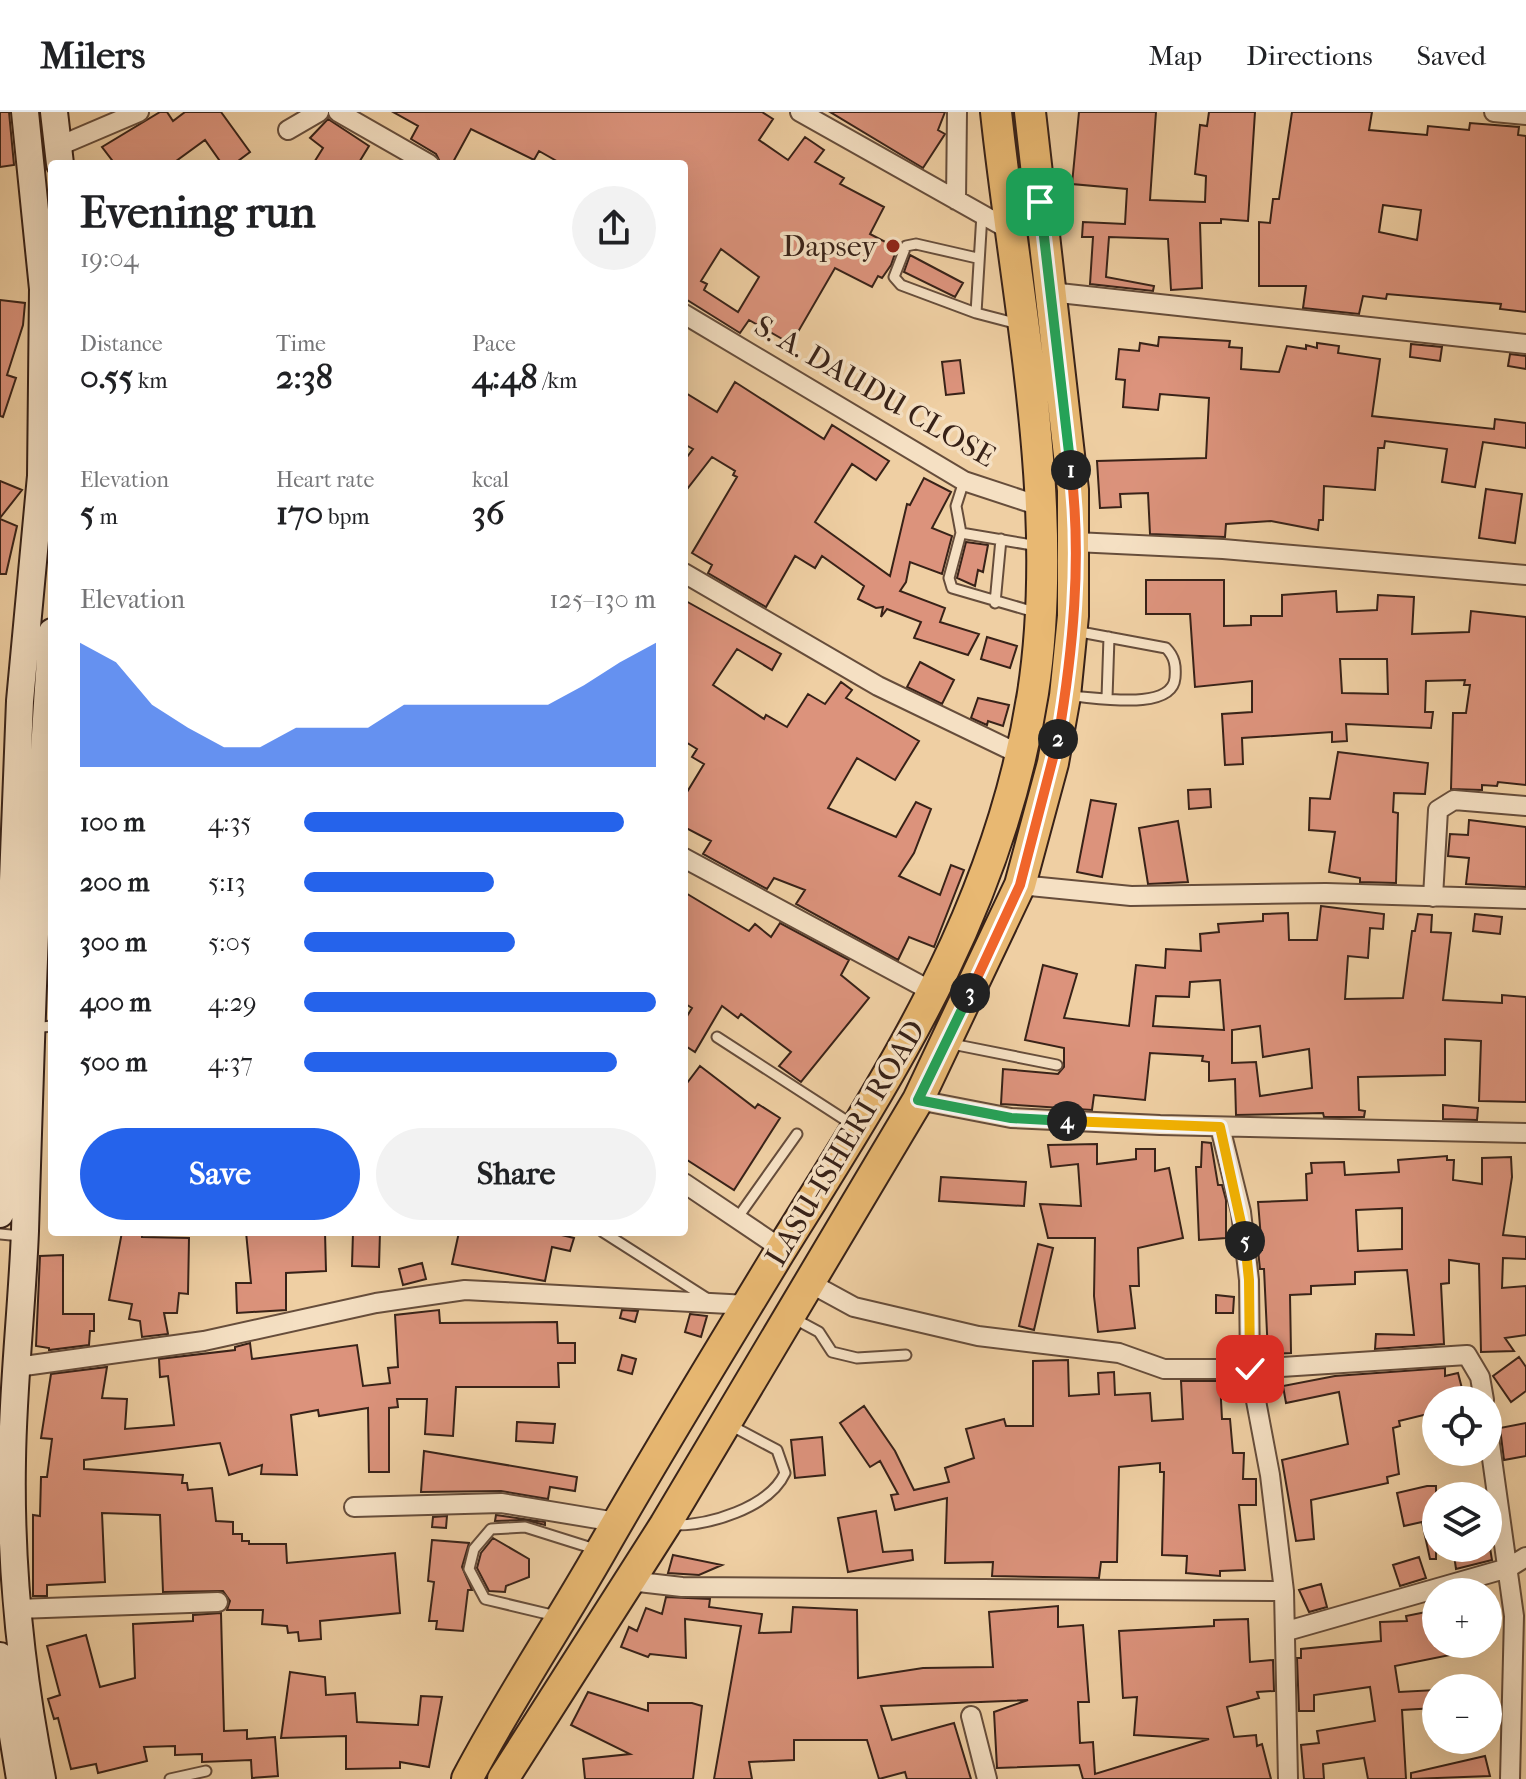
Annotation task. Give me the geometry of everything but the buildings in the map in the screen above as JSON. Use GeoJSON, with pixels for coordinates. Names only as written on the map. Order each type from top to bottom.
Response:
{"type":"FeatureCollection","features":[{"type":"Feature","properties":{"kind":"main road","name":"LASU-ISHERI ROAD"},"geometry":{"type":"LineString","coordinates":[[467,1779],[501,1715],[616,1522],[859,1129],[935,993],[985,879],[1021,755],[1033,691],[1041,614],[1043,547],[1043,507],[996,112]]}},
{"type":"Feature","properties":{"kind":"main road","name":"LASU-ISHERI ROAD"},"geometry":{"type":"LineString","coordinates":[[503,1779],[665,1525],[918,1100],[1020,885],[1053,763],[1065,696],[1072,631],[1075,542],[1073,490],[1030,112]]}},
{"type":"Feature","properties":{"kind":"street"},"geometry":{"type":"LineString","coordinates":[[0,1214],[8,794],[20,701],[41,445],[43,289],[25,112]]}},
{"type":"Feature","properties":{"kind":"street"},"geometry":{"type":"LineString","coordinates":[[54,112],[60,155],[139,112]]}},
{"type":"Feature","properties":{"kind":"street"},"geometry":{"type":"LineString","coordinates":[[288,130],[319,112]]}},
{"type":"Feature","properties":{"kind":"street"},"geometry":{"type":"LineString","coordinates":[[338,112],[422,160]]}},
{"type":"Feature","properties":{"kind":"street"},"geometry":{"type":"LineString","coordinates":[[800,112],[1008,229]]}},
{"type":"Feature","properties":{"kind":"street"},"geometry":{"type":"LineString","coordinates":[[956,200],[957,112]]}},
{"type":"Feature","properties":{"kind":"street"},"geometry":{"type":"LineString","coordinates":[[1494,112],[1526,115]]}},
{"type":"Feature","properties":{"kind":"street"},"geometry":{"type":"LineString","coordinates":[[1050,292],[1526,344]]}},
{"type":"Feature","properties":{"kind":"street","name":"S. A. DAUDU CLOSE"},"geometry":{"type":"LineString","coordinates":[[688,316],[964,481],[1043,507]]}},
{"type":"Feature","properties":{"kind":"street"},"geometry":{"type":"LineString","coordinates":[[1075,542],[1238,550],[1526,575]]}},
{"type":"Feature","properties":{"kind":"street"},"geometry":{"type":"LineString","coordinates":[[688,575],[878,686],[1021,755]]}},
{"type":"Feature","properties":{"kind":"street"},"geometry":{"type":"LineString","coordinates":[[42,1779],[26,1699],[17,1609],[12,1460],[17,1367],[12,1235],[41,1027],[48,750]]}},
{"type":"Feature","properties":{"kind":"street"},"geometry":{"type":"LineString","coordinates":[[1433,897],[1438,810],[1454,800],[1526,806]]}},
{"type":"Feature","properties":{"kind":"street"},"geometry":{"type":"LineString","coordinates":[[688,860],[935,993]]}},
{"type":"Feature","properties":{"kind":"street"},"geometry":{"type":"LineString","coordinates":[[1020,885],[1131,896],[1326,893],[1526,899]]}},
{"type":"Feature","properties":{"kind":"street"},"geometry":{"type":"LineString","coordinates":[[918,1100],[1011,1118],[1220,1127],[1526,1133]]}},
{"type":"Feature","properties":{"kind":"street"},"geometry":{"type":"LineString","coordinates":[[1220,1127],[1241,1212],[1246,1253],[1250,1369],[1270,1475],[1284,1591],[1288,1779]]}},
{"type":"Feature","properties":{"kind":"street"},"geometry":{"type":"LineString","coordinates":[[688,1186],[782,1249]]}},
{"type":"Feature","properties":{"kind":"street"},"geometry":{"type":"LineString","coordinates":[[810,1283],[854,1307],[978,1336],[1119,1353],[1164,1369],[1250,1369],[1467,1355],[1480,1377],[1482,1386]]}},
{"type":"Feature","properties":{"kind":"street"},"geometry":{"type":"LineString","coordinates":[[17,1367],[204,1341],[376,1303],[465,1290],[748,1305]]}},
{"type":"Feature","properties":{"kind":"street"},"geometry":{"type":"LineString","coordinates":[[1493,1466],[1514,1616],[1510,1779]]}},
{"type":"Feature","properties":{"kind":"street"},"geometry":{"type":"LineString","coordinates":[[354,1507],[501,1503],[616,1522]]}},
{"type":"Feature","properties":{"kind":"street"},"geometry":{"type":"LineString","coordinates":[[1287,1631],[1508,1568],[1526,1557]]}},
{"type":"Feature","properties":{"kind":"street"},"geometry":{"type":"LineString","coordinates":[[630,1581],[682,1587],[1284,1591]]}},
{"type":"Feature","properties":{"kind":"street"},"geometry":{"type":"LineString","coordinates":[[17,1609],[218,1602]]}},
{"type":"Feature","properties":{"kind":"street"},"geometry":{"type":"LineString","coordinates":[[0,1656],[20,1779]]}},
{"type":"Feature","properties":{"kind":"street"},"geometry":{"type":"LineString","coordinates":[[971,1716],[987,1779]]}},
{"type":"Feature","properties":{"kind":"lane"},"geometry":{"type":"LineString","coordinates":[[976,313],[982,214]]}},
{"type":"Feature","properties":{"kind":"lane"},"geometry":{"type":"LineString","coordinates":[[977,258],[916,244],[906,246],[894,277],[901,285],[976,313],[1021,324]]}},
{"type":"Feature","properties":{"kind":"lane"},"geometry":{"type":"LineString","coordinates":[[964,481],[956,506],[961,533],[949,578],[952,588],[1041,614]]}},
{"type":"Feature","properties":{"kind":"lane"},"geometry":{"type":"LineString","coordinates":[[961,533],[1043,547]]}},
{"type":"Feature","properties":{"kind":"lane"},"geometry":{"type":"LineString","coordinates":[[995,603],[1001,539]]}},
{"type":"Feature","properties":{"kind":"lane"},"geometry":{"type":"LineString","coordinates":[[1065,696],[1152,700],[1170,690],[1175,682],[1175,664],[1166,648],[1072,631]]}},
{"type":"Feature","properties":{"kind":"lane"},"geometry":{"type":"LineString","coordinates":[[1107,698],[1109,637]]}},
{"type":"Feature","properties":{"kind":"lane"},"geometry":{"type":"LineString","coordinates":[[717,1037],[859,1129]]}},
{"type":"Feature","properties":{"kind":"lane"},"geometry":{"type":"LineString","coordinates":[[945,1042],[1057,1065]]}},
{"type":"Feature","properties":{"kind":"lane"},"geometry":{"type":"LineString","coordinates":[[736,1220],[797,1134]]}},
{"type":"Feature","properties":{"kind":"lane"},"geometry":{"type":"LineString","coordinates":[[609,1236],[711,1301]]}},
{"type":"Feature","properties":{"kind":"lane"},"geometry":{"type":"LineString","coordinates":[[791,1316],[819,1332],[832,1352],[857,1358],[906,1355]]}},
{"type":"Feature","properties":{"kind":"lane"},"geometry":{"type":"LineString","coordinates":[[665,1525],[715,1522],[732,1515],[780,1483],[785,1473],[777,1450],[725,1423]]}},
{"type":"Feature","properties":{"kind":"lane"},"geometry":{"type":"LineString","coordinates":[[560,1617],[485,1599],[469,1569],[474,1549],[491,1529],[525,1527],[601,1551]]}},
{"type":"Feature","properties":{"kind":"lane"},"geometry":{"type":"LineString","coordinates":[[170,1779],[206,1771]]}},
{"type":"Feature","properties":{"kind":"place","name":"Dapsey"},"geometry":{"type":"Point","coordinates":[893,246]}},
{"type":"Feature","properties":{"kind":"route"},"geometry":{"type":"LineString","coordinates":[[1040,202],[1073,490],[1073,616],[1065,696],[1053,763],[1020,885],[918,1100],[1011,1118],[1220,1127],[1241,1212],[1249,1280],[1250,1369]]}}]}
